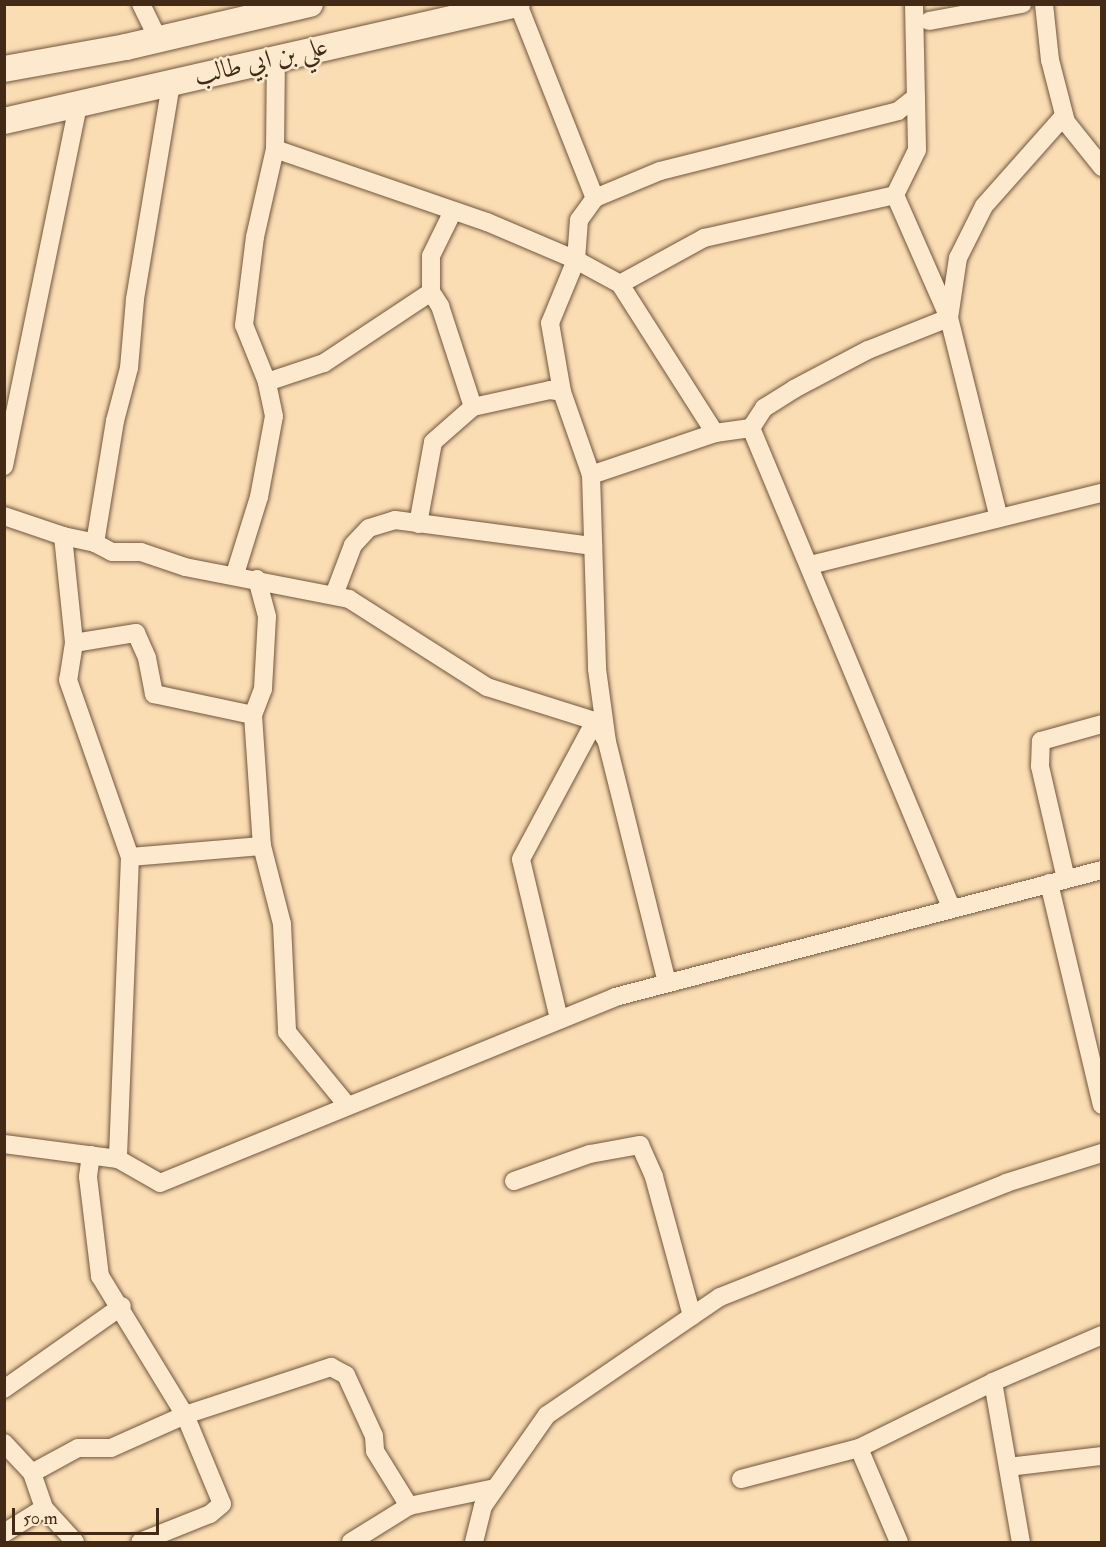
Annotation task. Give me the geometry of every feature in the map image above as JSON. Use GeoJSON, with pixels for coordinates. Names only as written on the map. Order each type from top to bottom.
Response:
{"type":"FeatureCollection","features":[{"type":"Feature","properties":{"kind":"main road","name":"علي بن ابي طالب"},"geometry":{"type":"LineString","coordinates":[[4,69],[158,39],[310,4]]}},
{"type":"Feature","properties":{"kind":"main road","name":"علي بن ابي طالب"},"geometry":{"type":"LineString","coordinates":[[4,121],[78,106],[276,57],[518,4]]}},
{"type":"Feature","properties":{"kind":"street"},"geometry":{"type":"LineString","coordinates":[[141,4],[158,39]]}},
{"type":"Feature","properties":{"kind":"street"},"geometry":{"type":"LineString","coordinates":[[518,4],[595,198]]}},
{"type":"Feature","properties":{"kind":"street"},"geometry":{"type":"LineString","coordinates":[[914,4],[917,150],[895,195],[949,318],[999,518]]}},
{"type":"Feature","properties":{"kind":"street"},"geometry":{"type":"LineString","coordinates":[[929,21],[1022,4]]}},
{"type":"Feature","properties":{"kind":"street"},"geometry":{"type":"LineString","coordinates":[[1044,4],[1050,60],[1064,116],[1101,167]]}},
{"type":"Feature","properties":{"kind":"street"},"geometry":{"type":"LineString","coordinates":[[235,574],[259,497],[274,416],[267,382],[244,325],[255,237],[275,149],[276,57]]}},
{"type":"Feature","properties":{"kind":"street"},"geometry":{"type":"LineString","coordinates":[[95,543],[115,421],[129,369],[135,299],[171,83]]}},
{"type":"Feature","properties":{"kind":"street"},"geometry":{"type":"LineString","coordinates":[[667,983],[607,742],[597,669],[591,475],[562,393],[550,323],[576,260],[579,220],[595,198],[660,171],[898,111],[916,97]]}},
{"type":"Feature","properties":{"kind":"street"},"geometry":{"type":"LineString","coordinates":[[4,466],[78,106]]}},
{"type":"Feature","properties":{"kind":"street"},"geometry":{"type":"LineString","coordinates":[[949,318],[958,258],[984,206],[1064,116]]}},
{"type":"Feature","properties":{"kind":"street"},"geometry":{"type":"LineString","coordinates":[[275,149],[453,211],[576,260],[620,285],[715,432]]}},
{"type":"Feature","properties":{"kind":"street"},"geometry":{"type":"LineString","coordinates":[[620,285],[704,238],[895,195]]}},
{"type":"Feature","properties":{"kind":"street"},"geometry":{"type":"LineString","coordinates":[[453,211],[431,256],[431,292],[440,306],[473,407]]}},
{"type":"Feature","properties":{"kind":"street"},"geometry":{"type":"LineString","coordinates":[[267,382],[324,363],[431,292]]}},
{"type":"Feature","properties":{"kind":"street"},"geometry":{"type":"LineString","coordinates":[[751,428],[764,408],[794,389],[868,350],[949,318]]}},
{"type":"Feature","properties":{"kind":"street"},"geometry":{"type":"LineString","coordinates":[[418,524],[433,442],[473,407],[550,390],[562,393]]}},
{"type":"Feature","properties":{"kind":"street"},"geometry":{"type":"LineString","coordinates":[[591,475],[715,432],[751,428]]}},
{"type":"Feature","properties":{"kind":"street"},"geometry":{"type":"LineString","coordinates":[[751,428],[951,907]]}},
{"type":"Feature","properties":{"kind":"street"},"geometry":{"type":"LineString","coordinates":[[810,565],[1101,493]]}},
{"type":"Feature","properties":{"kind":"street"},"geometry":{"type":"LineString","coordinates":[[4,516],[63,536],[95,543],[111,552],[141,552],[185,567],[235,574],[349,599],[487,687],[596,720],[607,742]]}},
{"type":"Feature","properties":{"kind":"street"},"geometry":{"type":"LineString","coordinates":[[334,596],[353,545],[369,528],[394,519],[593,546]]}},
{"type":"Feature","properties":{"kind":"street"},"geometry":{"type":"LineString","coordinates":[[63,536],[75,644],[68,680],[130,857],[118,1159]]}},
{"type":"Feature","properties":{"kind":"street"},"geometry":{"type":"LineString","coordinates":[[257,579],[267,617],[263,689],[253,715],[262,846],[282,924],[287,1032],[347,1105]]}},
{"type":"Feature","properties":{"kind":"street"},"geometry":{"type":"LineString","coordinates":[[75,644],[136,633],[147,658],[154,694],[253,715]]}},
{"type":"Feature","properties":{"kind":"street"},"geometry":{"type":"LineString","coordinates":[[559,1019],[520,859],[596,720]]}},
{"type":"Feature","properties":{"kind":"street"},"geometry":{"type":"LineString","coordinates":[[1101,724],[1041,741],[1040,766],[1058,881],[1101,1105]]}},
{"type":"Feature","properties":{"kind":"street"},"geometry":{"type":"LineString","coordinates":[[130,857],[262,846]]}},
{"type":"Feature","properties":{"kind":"street"},"geometry":{"type":"LineString","coordinates":[[4,1144],[118,1159],[160,1183],[559,1019],[667,983],[951,907],[1101,870]]}},
{"type":"Feature","properties":{"kind":"street"},"geometry":{"type":"LineString","coordinates":[[514,1181],[590,1154],[640,1145],[654,1177],[692,1316]]}},
{"type":"Feature","properties":{"kind":"street"},"geometry":{"type":"LineString","coordinates":[[474,1542],[483,1506],[547,1415],[720,1297],[1006,1183],[1101,1153]]}},
{"type":"Feature","properties":{"kind":"street"},"geometry":{"type":"LineString","coordinates":[[91,1155],[88,1177],[100,1276],[122,1306],[185,1415],[222,1504],[210,1514],[140,1542]]}},
{"type":"Feature","properties":{"kind":"street"},"geometry":{"type":"LineString","coordinates":[[4,1389],[122,1306]]}},
{"type":"Feature","properties":{"kind":"street"},"geometry":{"type":"LineString","coordinates":[[741,1479],[859,1448],[993,1382],[1101,1335]]}},
{"type":"Feature","properties":{"kind":"street"},"geometry":{"type":"LineString","coordinates":[[32,1473],[78,1448],[111,1448],[185,1415],[331,1367],[346,1375],[374,1436],[375,1451],[409,1506]]}},
{"type":"Feature","properties":{"kind":"street"},"geometry":{"type":"LineString","coordinates":[[993,1382],[1021,1542]]}},
{"type":"Feature","properties":{"kind":"street"},"geometry":{"type":"LineString","coordinates":[[4,1443],[32,1473],[44,1508],[75,1542]]}},
{"type":"Feature","properties":{"kind":"street"},"geometry":{"type":"LineString","coordinates":[[859,1448],[899,1542]]}},
{"type":"Feature","properties":{"kind":"street"},"geometry":{"type":"LineString","coordinates":[[1008,1467],[1101,1456]]}},
{"type":"Feature","properties":{"kind":"street"},"geometry":{"type":"LineString","coordinates":[[353,1542],[409,1506],[495,1488]]}},
{"type":"Feature","properties":{"kind":"street"},"geometry":{"type":"LineString","coordinates":[[4,1533],[44,1508]]}}]}
